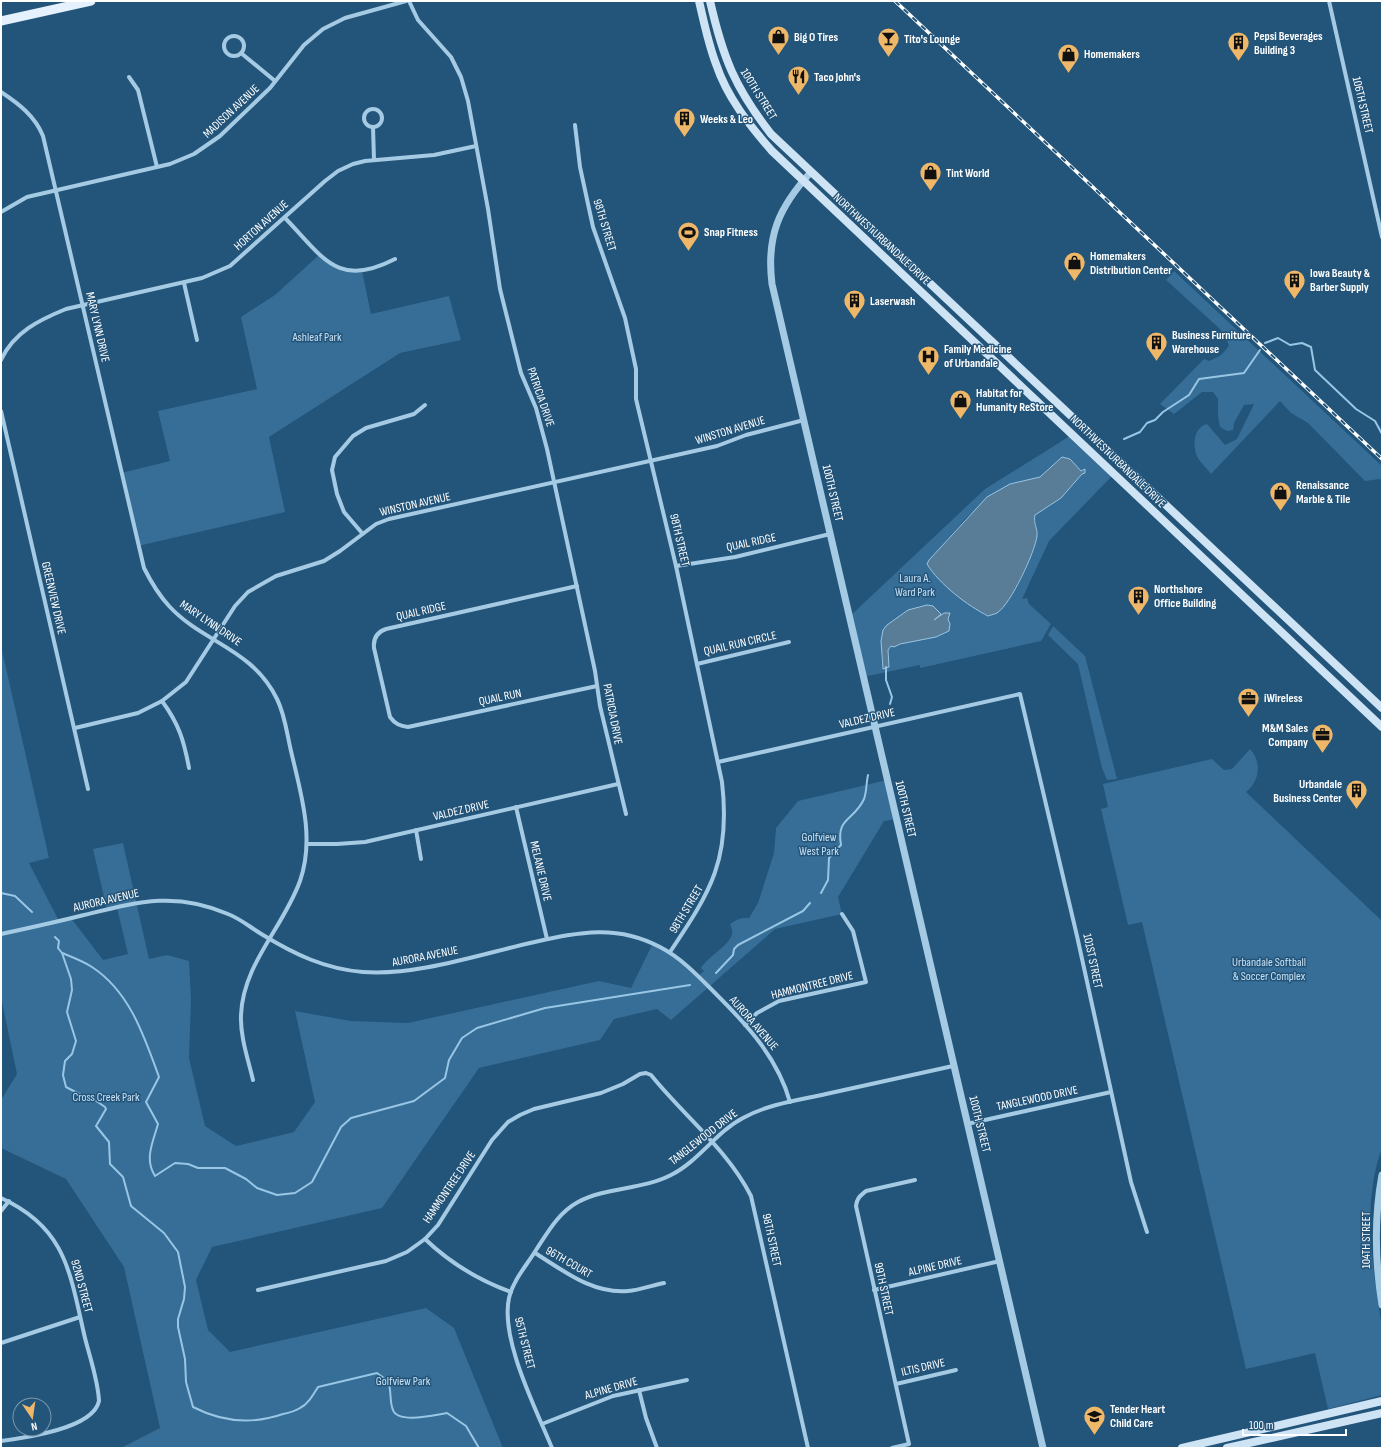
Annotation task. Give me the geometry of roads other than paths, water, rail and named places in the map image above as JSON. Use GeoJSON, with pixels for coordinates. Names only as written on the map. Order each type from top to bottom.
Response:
{"type":"FeatureCollection","features":[{"type":"Feature","properties":{"kind":"main road"},"geometry":{"type":"LineString","coordinates":[[1,21],[91,1]]}},
{"type":"Feature","properties":{"kind":"main road","name":"100TH STREET"},"geometry":{"type":"LineString","coordinates":[[699,1],[716,63],[736,105],[772,151],[803,181]]}},
{"type":"Feature","properties":{"kind":"main road","name":"100TH STREET"},"geometry":{"type":"LineString","coordinates":[[710,1],[724,56],[745,98],[771,134],[811,172]]}},
{"type":"Feature","properties":{"kind":"main road","name":"NORTHWEST URBANDALE DRIVE"},"geometry":{"type":"LineString","coordinates":[[811,172],[1382,708]]}},
{"type":"Feature","properties":{"kind":"main road","name":"NORTHWEST URBANDALE DRIVE"},"geometry":{"type":"LineString","coordinates":[[803,181],[1382,727]]}},
{"type":"Feature","properties":{"kind":"main road"},"geometry":{"type":"LineString","coordinates":[[1182,1448],[1382,1401]]}},
{"type":"Feature","properties":{"kind":"main road"},"geometry":{"type":"LineString","coordinates":[[1227,1448],[1382,1413]]}},
{"type":"Feature","properties":{"kind":"street","name":"MADISON AVENUE"},"geometry":{"type":"LineString","coordinates":[[1,212],[27,197],[157,167],[182,160],[206,148],[275,81],[304,45],[323,29],[345,18],[408,1]]}},
{"type":"Feature","properties":{"kind":"street","name":"PATRICIA DRIVE"},"geometry":{"type":"LineString","coordinates":[[408,1],[418,20],[451,57],[461,78],[488,209],[500,289],[522,373],[536,408],[555,483],[618,784],[626,814]]}},
{"type":"Feature","properties":{"kind":"street","name":"106TH STREET"},"geometry":{"type":"LineString","coordinates":[[1329,1],[1382,236]]}},
{"type":"Feature","properties":{"kind":"street"},"geometry":{"type":"LineString","coordinates":[[235,36],[240,38],[244,46],[241,53],[234,55],[228,53],[225,48],[227,39],[235,36]]}},
{"type":"Feature","properties":{"kind":"street"},"geometry":{"type":"LineString","coordinates":[[241,53],[275,81]]}},
{"type":"Feature","properties":{"kind":"street"},"geometry":{"type":"LineString","coordinates":[[128,77],[138,90],[157,167]]}},
{"type":"Feature","properties":{"kind":"street","name":"MARY LYNN DRIVE"},"geometry":{"type":"LineString","coordinates":[[1,92],[28,113],[40,130],[56,190],[144,568],[154,588],[169,606],[201,632],[249,662],[265,679],[277,698],[285,723],[304,807],[307,844],[300,882],[287,910],[251,971],[242,1002],[241,1016],[243,1034],[253,1080]]}},
{"type":"Feature","properties":{"kind":"street"},"geometry":{"type":"LineString","coordinates":[[372,109],[380,112],[382,118],[379,125],[373,127],[366,124],[363,118],[365,113],[372,109]]}},
{"type":"Feature","properties":{"kind":"street","name":"98TH STREET"},"geometry":{"type":"LineString","coordinates":[[575,125],[580,167],[593,228],[624,318],[636,369],[636,399],[676,566],[722,782],[725,817],[722,850],[718,868],[703,903],[670,952]]}},
{"type":"Feature","properties":{"kind":"street"},"geometry":{"type":"LineString","coordinates":[[373,127],[374,160]]}},
{"type":"Feature","properties":{"kind":"street","name":"HORTON AVENUE"},"geometry":{"type":"LineString","coordinates":[[1,360],[8,347],[21,333],[36,322],[54,314],[184,283],[202,278],[230,266],[338,171],[353,164],[374,160],[434,155],[476,146]]}},
{"type":"Feature","properties":{"kind":"street","name":"100TH STREET"},"geometry":{"type":"LineString","coordinates":[[811,172],[790,196],[779,215],[771,243],[770,266],[772,284],[1043,1448]]}},
{"type":"Feature","properties":{"kind":"street"},"geometry":{"type":"LineString","coordinates":[[285,218],[327,261],[341,270],[362,271],[378,268],[395,258]]}},
{"type":"Feature","properties":{"kind":"street"},"geometry":{"type":"LineString","coordinates":[[184,283],[197,340]]}},
{"type":"Feature","properties":{"kind":"street"},"geometry":{"type":"LineString","coordinates":[[362,533],[344,512],[337,494],[332,470],[335,457],[342,446],[353,436],[366,428],[414,414],[425,405]]}},
{"type":"Feature","properties":{"kind":"street","name":"GREENVIEW DRIVE"},"geometry":{"type":"LineString","coordinates":[[1,411],[88,789]]}},
{"type":"Feature","properties":{"kind":"street","name":"WINSTON AVENUE"},"geometry":{"type":"LineString","coordinates":[[75,728],[138,713],[162,701],[186,682],[235,606],[248,592],[264,581],[276,576],[324,561],[376,524],[389,519],[718,446],[746,435],[804,420]]}},
{"type":"Feature","properties":{"kind":"street","name":"QUAIL RIDGE"},"geometry":{"type":"LineString","coordinates":[[676,566],[734,557],[830,534]]}},
{"type":"Feature","properties":{"kind":"street","name":"QUAIL RIDGE"},"geometry":{"type":"LineString","coordinates":[[408,727],[398,725],[390,717],[373,642],[376,635],[380,631],[577,586]]}},
{"type":"Feature","properties":{"kind":"street","name":"QUAIL RUN CIRCLE"},"geometry":{"type":"LineString","coordinates":[[696,664],[789,642]]}},
{"type":"Feature","properties":{"kind":"street","name":"QUAIL RUN"},"geometry":{"type":"LineString","coordinates":[[408,727],[597,686]]}},
{"type":"Feature","properties":{"kind":"street","name":"VALDEZ DRIVE"},"geometry":{"type":"LineString","coordinates":[[718,762],[1020,694]]}},
{"type":"Feature","properties":{"kind":"street","name":"101ST STREET"},"geometry":{"type":"LineString","coordinates":[[1020,694],[1131,1182],[1147,1232]]}},
{"type":"Feature","properties":{"kind":"street"},"geometry":{"type":"LineString","coordinates":[[162,701],[178,725],[189,768]]}},
{"type":"Feature","properties":{"kind":"street","name":"VALDEZ DRIVE"},"geometry":{"type":"LineString","coordinates":[[307,844],[365,842],[618,784]]}},
{"type":"Feature","properties":{"kind":"street","name":"MELANIE DRIVE"},"geometry":{"type":"LineString","coordinates":[[516,807],[547,939]]}},
{"type":"Feature","properties":{"kind":"street"},"geometry":{"type":"LineString","coordinates":[[416,830],[421,859]]}},
{"type":"Feature","properties":{"kind":"street","name":"AURORA AVENUE"},"geometry":{"type":"LineString","coordinates":[[1,934],[144,901],[170,900],[217,909],[245,923],[304,958],[322,964],[360,972],[390,973],[412,970],[575,933],[604,931],[619,933],[647,940],[670,952],[684,962],[745,1025],[770,1054],[785,1086],[790,1102]]}},
{"type":"Feature","properties":{"kind":"street","name":"HAMMONTREE DRIVE"},"geometry":{"type":"LineString","coordinates":[[745,1025],[757,1014],[779,1002],[866,982],[853,931],[842,914]]}},
{"type":"Feature","properties":{"kind":"street","name":"TANGLEWOOD DRIVE"},"geometry":{"type":"LineString","coordinates":[[511,1292],[514,1284],[557,1218],[568,1208],[580,1201],[661,1180],[684,1167],[743,1118],[790,1102],[953,1066]]}},
{"type":"Feature","properties":{"kind":"street","name":"98TH STREET"},"geometry":{"type":"LineString","coordinates":[[645,1073],[651,1075],[712,1143],[742,1178],[751,1196],[808,1448]]}},
{"type":"Feature","properties":{"kind":"street","name":"HAMMONTREE DRIVE"},"geometry":{"type":"LineString","coordinates":[[258,1290],[386,1261],[407,1252],[425,1239],[438,1225],[492,1140],[508,1122],[534,1109],[601,1093],[645,1073]]}},
{"type":"Feature","properties":{"kind":"street","name":"TANGLEWOOD DRIVE"},"geometry":{"type":"LineString","coordinates":[[967,1124],[1111,1092]]}},
{"type":"Feature","properties":{"kind":"street","name":"104TH STREET"},"geometry":{"type":"LineString","coordinates":[[1382,1175],[1378,1203],[1376,1246],[1378,1284],[1382,1305]]}},
{"type":"Feature","properties":{"kind":"street","name":"99TH STREET"},"geometry":{"type":"LineString","coordinates":[[892,1448],[909,1444],[856,1213],[856,1200],[866,1192],[915,1180]]}},
{"type":"Feature","properties":{"kind":"street","name":"92ND STREET"},"geometry":{"type":"LineString","coordinates":[[1,1198],[36,1219],[58,1245],[67,1264],[98,1394],[97,1406],[76,1422],[49,1433],[1,1441]]}},
{"type":"Feature","properties":{"kind":"street"},"geometry":{"type":"LineString","coordinates":[[1,1211],[9,1202]]}},
{"type":"Feature","properties":{"kind":"street"},"geometry":{"type":"LineString","coordinates":[[425,1239],[452,1263],[471,1275],[511,1292]]}},
{"type":"Feature","properties":{"kind":"street","name":"96TH COURT"},"geometry":{"type":"LineString","coordinates":[[535,1253],[587,1285],[603,1290],[629,1291],[664,1283]]}},
{"type":"Feature","properties":{"kind":"street","name":"ALPINE DRIVE"},"geometry":{"type":"LineString","coordinates":[[874,1290],[1000,1262]]}},
{"type":"Feature","properties":{"kind":"street","name":"95TH STREET"},"geometry":{"type":"LineString","coordinates":[[511,1292],[507,1312],[508,1326],[516,1358],[552,1448]]}},
{"type":"Feature","properties":{"kind":"street"},"geometry":{"type":"LineString","coordinates":[[1,1343],[80,1317]]}},
{"type":"Feature","properties":{"kind":"street","name":"ILTIS DRIVE"},"geometry":{"type":"LineString","coordinates":[[896,1384],[956,1370]]}},
{"type":"Feature","properties":{"kind":"street","name":"ALPINE DRIVE"},"geometry":{"type":"LineString","coordinates":[[542,1424],[594,1402],[639,1390],[687,1380]]}},
{"type":"Feature","properties":{"kind":"street"},"geometry":{"type":"LineString","coordinates":[[639,1390],[646,1418],[657,1448]]}},
{"type":"Feature","properties":{"kind":"street"},"geometry":{"type":"LineString","coordinates":[[1234,1436],[1236,1447]]}},
{"type":"Feature","properties":{"kind":"waterway"},"geometry":{"type":"LineString","coordinates":[[1265,343],[1278,338],[1290,345],[1302,343],[1311,347],[1315,370],[1356,409],[1375,421],[1382,434]]}},
{"type":"Feature","properties":{"kind":"waterway"},"geometry":{"type":"LineString","coordinates":[[1124,439],[1140,432],[1147,423],[1155,420],[1163,412],[1189,395],[1199,379],[1244,373],[1260,350]]}},
{"type":"Feature","properties":{"kind":"waterway"},"geometry":{"type":"LineString","coordinates":[[886,667],[886,680],[892,697],[890,704]]}},
{"type":"Feature","properties":{"kind":"waterway"},"geometry":{"type":"LineString","coordinates":[[821,893],[828,880],[829,858],[841,845],[840,836],[843,824],[855,812],[864,799],[868,775]]}},
{"type":"Feature","properties":{"kind":"waterway"},"geometry":{"type":"LineString","coordinates":[[1,893],[15,896],[32,912]]}},
{"type":"Feature","properties":{"kind":"waterway"},"geometry":{"type":"LineString","coordinates":[[716,973],[733,955],[734,949],[738,945],[803,911],[810,903]]}},
{"type":"Feature","properties":{"kind":"waterway"},"geometry":{"type":"LineString","coordinates":[[55,937],[59,941],[58,948],[62,953],[71,979],[72,990],[67,1012],[76,1041],[72,1054],[65,1061],[63,1075],[66,1087],[87,1098],[92,1098],[105,1107],[106,1109],[96,1126],[109,1142],[110,1164],[123,1177],[131,1206],[164,1233],[178,1252],[185,1287],[184,1299],[178,1319],[178,1327],[185,1359],[186,1382],[193,1407],[226,1419],[248,1421],[260,1420],[300,1408],[308,1402],[318,1387],[377,1373],[388,1381],[392,1407],[396,1414],[402,1417],[417,1418],[447,1413],[466,1426],[479,1448]]}},
{"type":"Feature","properties":{"kind":"waterway"},"geometry":{"type":"LineString","coordinates":[[62,953],[89,965],[105,977],[126,1002],[148,1046],[159,1077],[146,1102],[158,1124],[150,1150],[150,1163],[155,1176],[175,1163],[188,1164],[198,1168],[225,1168],[246,1179],[257,1188],[277,1195],[295,1193],[312,1182],[341,1127],[351,1118],[414,1101],[445,1078],[449,1060],[462,1038],[477,1028],[545,1008],[690,985]]}},
{"type":"Feature","properties":{"kind":"railway"},"geometry":{"type":"LineString","coordinates":[[895,1],[1382,459]]}},
{"type":"Feature","properties":{"kind":"place","name":"Big O Tires"},"geometry":{"type":"Point","coordinates":[778,56]}},
{"type":"Feature","properties":{"kind":"place","name":"Tito's Lounge"},"geometry":{"type":"Point","coordinates":[888,58]}},
{"type":"Feature","properties":{"kind":"place","name":"Pepsi Beverages Building 3"},"geometry":{"type":"Point","coordinates":[1238,62]}},
{"type":"Feature","properties":{"kind":"place","name":"Homemakers"},"geometry":{"type":"Point","coordinates":[1068,74]}},
{"type":"Feature","properties":{"kind":"place","name":"Taco John's"},"geometry":{"type":"Point","coordinates":[798,96]}},
{"type":"Feature","properties":{"kind":"place","name":"Weeks & Leo"},"geometry":{"type":"Point","coordinates":[684,138]}},
{"type":"Feature","properties":{"kind":"place","name":"Tint World"},"geometry":{"type":"Point","coordinates":[931,192]}},
{"type":"Feature","properties":{"kind":"place","name":"Snap Fitness"},"geometry":{"type":"Point","coordinates":[688,252]}},
{"type":"Feature","properties":{"kind":"place","name":"Homemakers Distribution Center"},"geometry":{"type":"Point","coordinates":[1074,282]}},
{"type":"Feature","properties":{"kind":"place","name":"Iowa Beauty & Barber Supply"},"geometry":{"type":"Point","coordinates":[1294,300]}},
{"type":"Feature","properties":{"kind":"place","name":"Laserwash"},"geometry":{"type":"Point","coordinates":[854,320]}},
{"type":"Feature","properties":{"kind":"place","name":"Business Furniture Warehouse"},"geometry":{"type":"Point","coordinates":[1156,362]}},
{"type":"Feature","properties":{"kind":"place","name":"Family Medicine of Urbandale"},"geometry":{"type":"Point","coordinates":[928,376]}},
{"type":"Feature","properties":{"kind":"place","name":"Habitat for Humanity ReStore"},"geometry":{"type":"Point","coordinates":[960,420]}},
{"type":"Feature","properties":{"kind":"place","name":"Renaissance Marble & Tile"},"geometry":{"type":"Point","coordinates":[1280,512]}},
{"type":"Feature","properties":{"kind":"place","name":"Northshore Office Building"},"geometry":{"type":"Point","coordinates":[1139,616]}},
{"type":"Feature","properties":{"kind":"place","name":"iWireless"},"geometry":{"type":"Point","coordinates":[1249,718]}},
{"type":"Feature","properties":{"kind":"place","name":"M&M Sales Company"},"geometry":{"type":"Point","coordinates":[1323,754]}},
{"type":"Feature","properties":{"kind":"place","name":"Urbandale Business Center"},"geometry":{"type":"Point","coordinates":[1357,810]}},
{"type":"Feature","properties":{"kind":"place","name":"Tender Heart Child Care"},"geometry":{"type":"Point","coordinates":[1095,1436]}},
{"type":"Feature","properties":{"kind":"park label","name":"Ashleaf Park"},"geometry":{"type":"Point","coordinates":[317,337]}},
{"type":"Feature","properties":{"kind":"park label","name":"Laura A. Ward Park"},"geometry":{"type":"Point","coordinates":[915,585]}},
{"type":"Feature","properties":{"kind":"park label","name":"Golfview West Park"},"geometry":{"type":"Point","coordinates":[819,844]}},
{"type":"Feature","properties":{"kind":"park label","name":"Urbandale Softball & Soccer Complex"},"geometry":{"type":"Point","coordinates":[1269,969]}},
{"type":"Feature","properties":{"kind":"park label","name":"Cross Creek Park"},"geometry":{"type":"Point","coordinates":[106,1097]}},
{"type":"Feature","properties":{"kind":"park label","name":"Golfview Park"},"geometry":{"type":"Point","coordinates":[403,1381]}}]}
